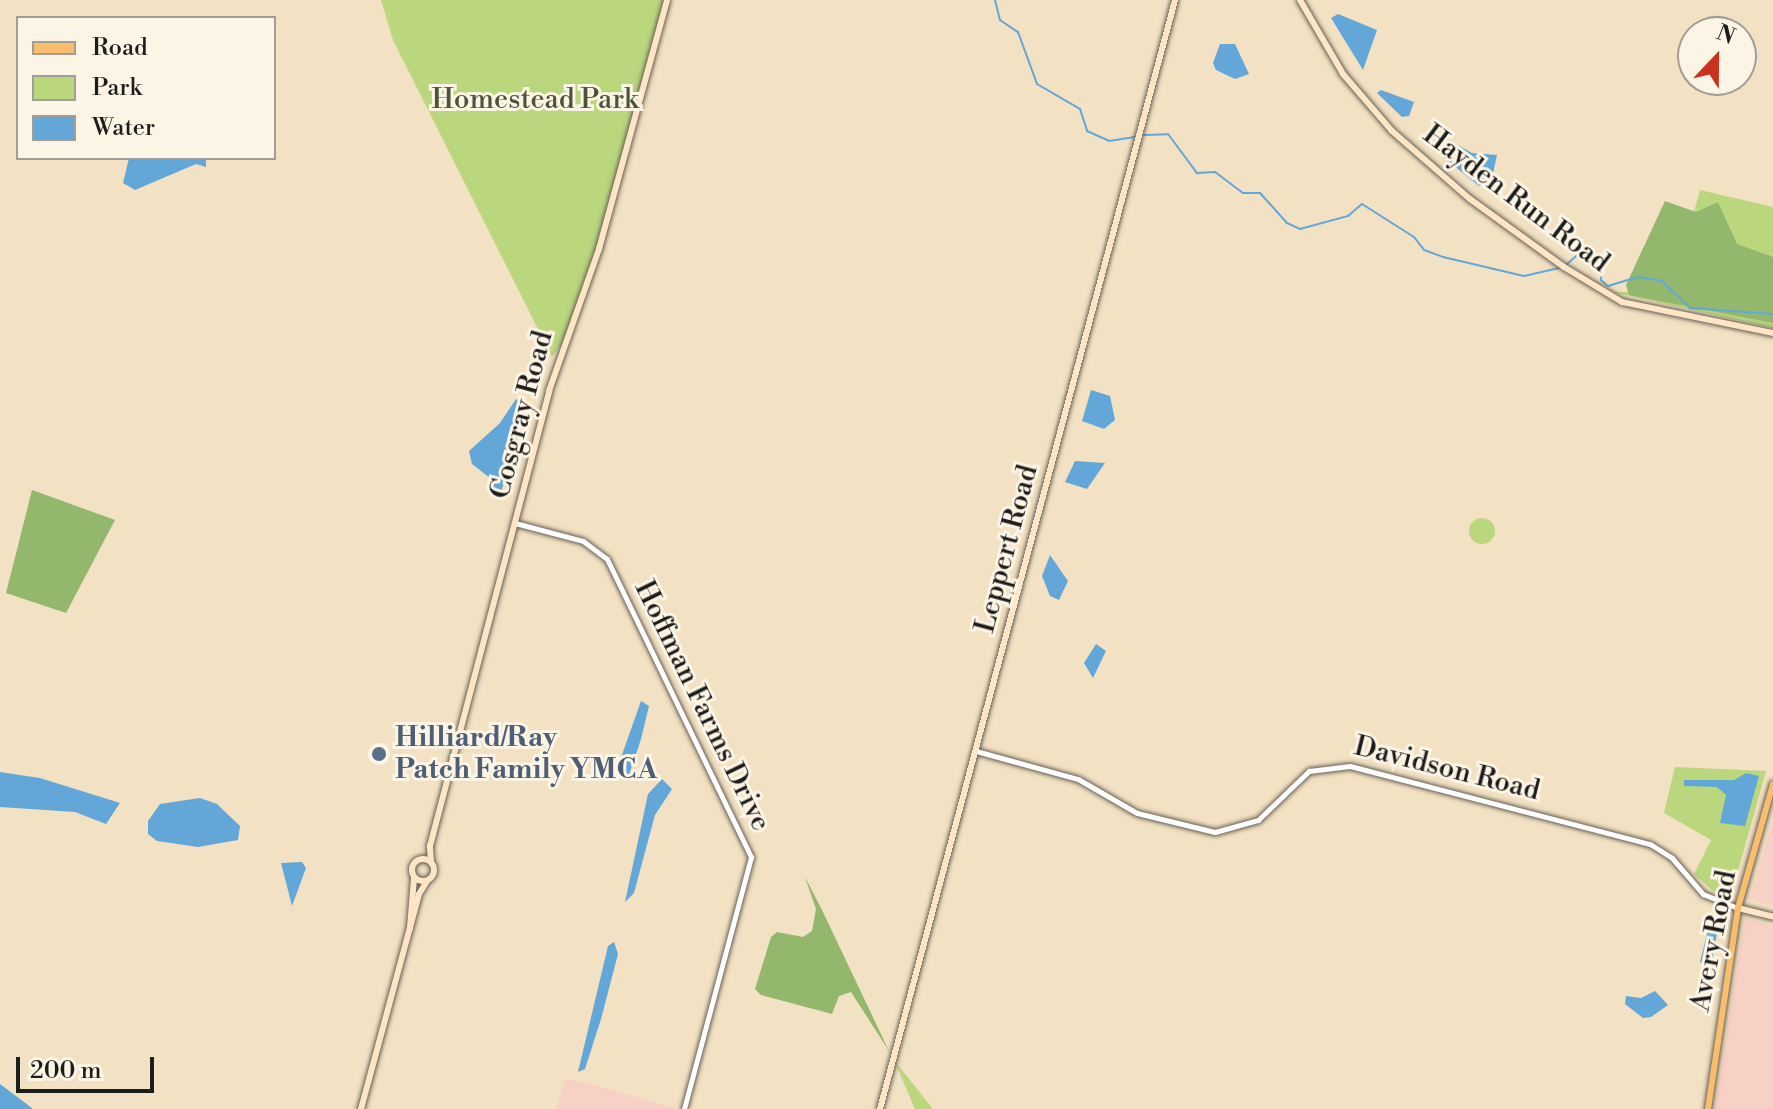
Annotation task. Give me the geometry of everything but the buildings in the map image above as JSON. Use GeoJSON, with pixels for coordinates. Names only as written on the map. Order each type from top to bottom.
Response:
{"type":"FeatureCollection","features":[{"type":"Feature","properties":{"kind":"main road","name":"Cosgray Road"},"geometry":{"type":"LineString","coordinates":[[431,862],[430,846],[559,356],[599,249],[667,0]]}},
{"type":"Feature","properties":{"kind":"main road","name":"Leppert Road"},"geometry":{"type":"LineString","coordinates":[[880,1109],[1175,0]]}},
{"type":"Feature","properties":{"kind":"main road","name":"Hayden Run Road"},"geometry":{"type":"LineString","coordinates":[[1300,0],[1343,74],[1392,131],[1470,199],[1564,267],[1622,302],[1773,333]]}},
{"type":"Feature","properties":{"kind":"main road","name":"Avery Road"},"geometry":{"type":"LineString","coordinates":[[1708,1109],[1738,908],[1773,784]]}},
{"type":"Feature","properties":{"kind":"main road","name":"Cosgray Road"},"geometry":{"type":"LineString","coordinates":[[420,859],[430,846]]}},
{"type":"Feature","properties":{"kind":"main road"},"geometry":{"type":"LineString","coordinates":[[361,1109],[410,928],[427,881],[434,872],[431,862],[420,859],[412,868],[410,928]]}},
{"type":"Feature","properties":{"kind":"main road"},"geometry":{"type":"LineString","coordinates":[[414,878],[427,881]]}},
{"type":"Feature","properties":{"kind":"main road","name":"Davidson Road"},"geometry":{"type":"LineString","coordinates":[[1738,908],[1773,917]]}},
{"type":"Feature","properties":{"kind":"street","name":"Hoffman Farms Drive"},"geometry":{"type":"LineString","coordinates":[[515,523],[583,541],[607,559],[751,857],[684,1109]]}},
{"type":"Feature","properties":{"kind":"street","name":"Davidson Road"},"geometry":{"type":"LineString","coordinates":[[976,751],[1078,779],[1137,813],[1215,832],[1258,820],[1309,771],[1350,766],[1650,844],[1672,858],[1703,894],[1738,908]]}},
{"type":"Feature","properties":{"kind":"shaded area"},"geometry":{"type":"Polygon","coordinates":[[[1773,820],[1773,906],[1750,899],[1773,820]]]}},
{"type":"Feature","properties":{"kind":"shaded area"},"geometry":{"type":"Polygon","coordinates":[[[1745,918],[1773,926],[1773,1109],[1715,1109],[1745,918]]]}},
{"type":"Feature","properties":{"kind":"shaded area"},"geometry":{"type":"Polygon","coordinates":[[[565,1079],[587,1083],[679,1109],[556,1109],[565,1079]]]}},
{"type":"Feature","properties":{"kind":"green space","name":"Homestead Park"},"geometry":{"type":"Polygon","coordinates":[[[381,0],[667,0],[596,259],[562,344],[552,357],[393,40],[381,0]]]}},
{"type":"Feature","properties":{"kind":"green space"},"geometry":{"type":"Polygon","coordinates":[[[1700,190],[1773,207],[1773,328],[1612,292],[1672,292],[1700,190]]]}},
{"type":"Feature","properties":{"kind":"green space"},"geometry":{"type":"Polygon","coordinates":[[[1665,201],[1696,212],[1718,202],[1737,244],[1773,257],[1773,323],[1629,295],[1626,285],[1665,201]]]}},
{"type":"Feature","properties":{"kind":"green space"},"geometry":{"type":"Polygon","coordinates":[[[32,490],[115,520],[66,613],[6,593],[32,490]]]}},
{"type":"Feature","properties":{"kind":"green space"},"geometry":{"type":"Polygon","coordinates":[[[1482,518],[1491,522],[1495,531],[1491,540],[1482,544],[1473,540],[1469,531],[1473,522],[1482,518]]]}},
{"type":"Feature","properties":{"kind":"green space"},"geometry":{"type":"Polygon","coordinates":[[[1675,767],[1766,771],[1731,896],[1713,891],[1694,874],[1711,840],[1664,813],[1675,767]]]}},
{"type":"Feature","properties":{"kind":"green space"},"geometry":{"type":"Polygon","coordinates":[[[805,877],[889,1051],[851,992],[839,996],[832,1014],[761,995],[755,989],[771,937],[777,932],[803,937],[812,931],[816,909],[805,877]]]}},
{"type":"Feature","properties":{"kind":"green space"},"geometry":{"type":"Polygon","coordinates":[[[894,1060],[933,1109],[915,1109],[894,1060]]]}},
{"type":"Feature","properties":{"kind":"water"},"geometry":{"type":"Polygon","coordinates":[[[1338,14],[1377,30],[1363,70],[1331,18],[1338,14]]]}},
{"type":"Feature","properties":{"kind":"water"},"geometry":{"type":"Polygon","coordinates":[[[1220,44],[1235,44],[1249,74],[1235,79],[1216,70],[1213,63],[1220,44]]]}},
{"type":"Feature","properties":{"kind":"water"},"geometry":{"type":"Polygon","coordinates":[[[1381,90],[1414,102],[1409,116],[1402,117],[1377,93],[1381,90]]]}},
{"type":"Feature","properties":{"kind":"water"},"geometry":{"type":"Polygon","coordinates":[[[1451,141],[1472,153],[1497,155],[1491,183],[1479,186],[1443,157],[1438,142],[1451,141]]]}},
{"type":"Feature","properties":{"kind":"water"},"geometry":{"type":"Polygon","coordinates":[[[129,160],[206,160],[206,167],[196,164],[135,190],[123,183],[129,160]]]}},
{"type":"Feature","properties":{"kind":"water"},"geometry":{"type":"Polygon","coordinates":[[[1091,390],[1110,396],[1115,420],[1104,429],[1082,421],[1091,390]]]}},
{"type":"Feature","properties":{"kind":"water"},"geometry":{"type":"Polygon","coordinates":[[[516,399],[524,404],[516,443],[500,496],[493,497],[488,492],[490,478],[472,464],[469,451],[500,423],[516,399]]]}},
{"type":"Feature","properties":{"kind":"water"},"geometry":{"type":"Polygon","coordinates":[[[1075,461],[1105,463],[1087,489],[1065,482],[1075,461]]]}},
{"type":"Feature","properties":{"kind":"water"},"geometry":{"type":"Polygon","coordinates":[[[1050,555],[1068,581],[1059,600],[1050,596],[1042,576],[1050,555]]]}},
{"type":"Feature","properties":{"kind":"water"},"geometry":{"type":"Polygon","coordinates":[[[1096,644],[1106,651],[1093,678],[1084,663],[1096,644]]]}},
{"type":"Feature","properties":{"kind":"water"},"geometry":{"type":"Polygon","coordinates":[[[641,701],[649,706],[641,739],[629,775],[621,778],[617,769],[641,701]]]}},
{"type":"Feature","properties":{"kind":"water"},"geometry":{"type":"Polygon","coordinates":[[[0,772],[40,778],[120,803],[106,824],[75,812],[0,807],[0,772]]]}},
{"type":"Feature","properties":{"kind":"water"},"geometry":{"type":"Polygon","coordinates":[[[1746,773],[1759,776],[1745,826],[1720,823],[1726,795],[1717,787],[1684,786],[1684,780],[1734,780],[1746,773]]]}},
{"type":"Feature","properties":{"kind":"water"},"geometry":{"type":"Polygon","coordinates":[[[662,779],[672,789],[655,815],[634,893],[625,902],[648,794],[662,779]]]}},
{"type":"Feature","properties":{"kind":"water"},"geometry":{"type":"Polygon","coordinates":[[[200,798],[217,804],[240,826],[238,840],[198,847],[157,841],[148,834],[148,821],[160,804],[200,798]]]}},
{"type":"Feature","properties":{"kind":"water"},"geometry":{"type":"Polygon","coordinates":[[[302,862],[306,868],[292,906],[281,863],[302,862]]]}},
{"type":"Feature","properties":{"kind":"water"},"geometry":{"type":"Polygon","coordinates":[[[1716,917],[1719,921],[1711,968],[1700,962],[1711,918],[1716,917]]]}},
{"type":"Feature","properties":{"kind":"water"},"geometry":{"type":"Polygon","coordinates":[[[614,942],[618,954],[601,1019],[585,1069],[578,1072],[608,946],[614,942]]]}},
{"type":"Feature","properties":{"kind":"water"},"geometry":{"type":"Polygon","coordinates":[[[1655,991],[1668,1005],[1651,1017],[1643,1018],[1625,1004],[1626,996],[1641,998],[1655,991]]]}},
{"type":"Feature","properties":{"kind":"water"},"geometry":{"type":"Polygon","coordinates":[[[0,1084],[32,1108],[32,1109],[0,1109],[0,1084]]]}},
{"type":"Feature","properties":{"kind":"waterway"},"geometry":{"type":"LineString","coordinates":[[995,0],[1000,20],[1018,32],[1037,84],[1080,109],[1087,131],[1109,141],[1135,137]]}},
{"type":"Feature","properties":{"kind":"waterway"},"geometry":{"type":"LineString","coordinates":[[1144,135],[1168,134],[1197,173],[1215,172],[1243,193],[1260,193],[1287,223],[1300,229],[1348,216],[1362,204],[1414,237],[1424,250],[1443,257],[1524,276],[1559,268]]}},
{"type":"Feature","properties":{"kind":"waterway"},"geometry":{"type":"LineString","coordinates":[[1567,264],[1582,251],[1601,256],[1601,280],[1608,286],[1638,277],[1662,281],[1690,308],[1773,314]]}},
{"type":"Feature","properties":{"kind":"place","name":"Hilliard/Ray Patch Family YMCA"},"geometry":{"type":"Point","coordinates":[379,754]}}]}
